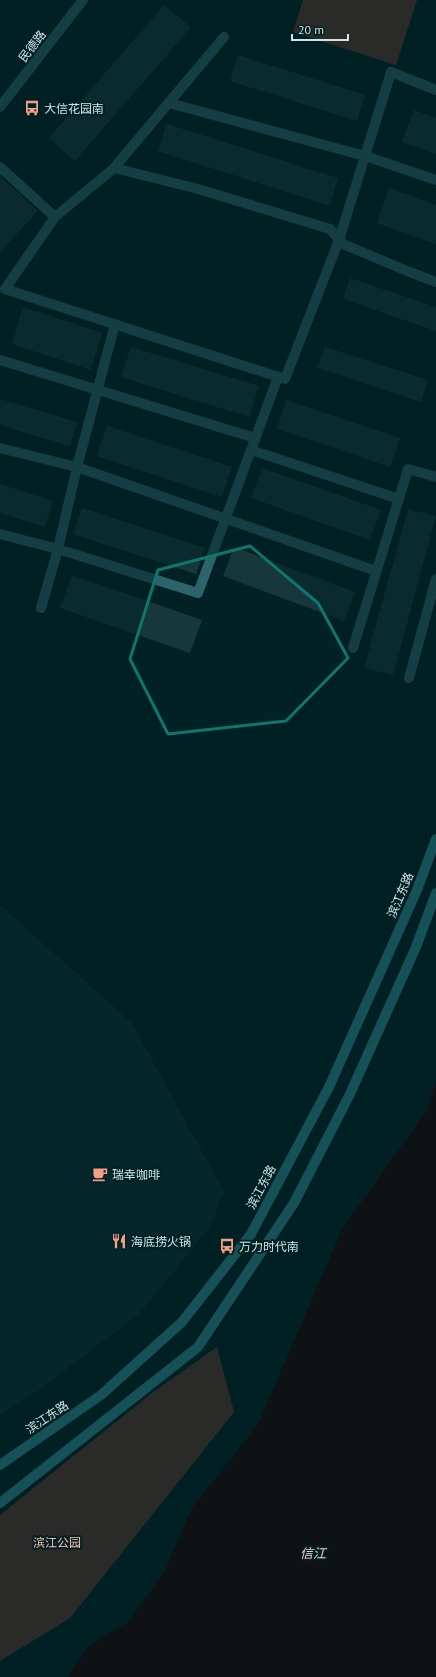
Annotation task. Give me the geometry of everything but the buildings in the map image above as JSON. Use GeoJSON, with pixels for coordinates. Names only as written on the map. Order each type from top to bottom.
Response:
{"type":"FeatureCollection","features":[{"type":"Feature","properties":{"kind":"main road","name":"滨江东路"},"geometry":{"type":"LineString","coordinates":[[0,1465],[101,1395],[176,1327],[251,1234],[329,1087],[417,890],[436,839]]}},
{"type":"Feature","properties":{"kind":"main road"},"geometry":{"type":"LineString","coordinates":[[0,1503],[198,1347],[294,1203],[350,1094],[416,947],[436,893]]}},
{"type":"Feature","properties":{"kind":"street","name":"民德路"},"geometry":{"type":"LineString","coordinates":[[0,107],[83,0]]}},
{"type":"Feature","properties":{"kind":"street"},"geometry":{"type":"LineString","coordinates":[[224,37],[114,168],[55,217],[3,292],[115,324],[284,379],[339,240],[392,72],[436,90]]}},
{"type":"Feature","properties":{"kind":"street"},"geometry":{"type":"LineString","coordinates":[[169,103],[365,156],[436,180]]}},
{"type":"Feature","properties":{"kind":"street"},"geometry":{"type":"LineString","coordinates":[[0,167],[55,217]]}},
{"type":"Feature","properties":{"kind":"street"},"geometry":{"type":"LineString","coordinates":[[114,168],[198,189],[330,229],[343,244],[407,272],[436,282]]}},
{"type":"Feature","properties":{"kind":"street"},"geometry":{"type":"LineString","coordinates":[[41,608],[58,550],[77,467],[115,324]]}},
{"type":"Feature","properties":{"kind":"street"},"geometry":{"type":"LineString","coordinates":[[0,360],[256,438]]}},
{"type":"Feature","properties":{"kind":"street"},"geometry":{"type":"LineString","coordinates":[[0,534],[58,550],[198,593],[278,377]]}},
{"type":"Feature","properties":{"kind":"street"},"geometry":{"type":"LineString","coordinates":[[0,448],[77,467],[376,571]]}},
{"type":"Feature","properties":{"kind":"street"},"geometry":{"type":"LineString","coordinates":[[251,450],[399,499]]}},
{"type":"Feature","properties":{"kind":"street"},"geometry":{"type":"LineString","coordinates":[[352,648],[408,468],[436,477]]}},
{"type":"Feature","properties":{"kind":"street"},"geometry":{"type":"LineString","coordinates":[[409,678],[436,579]]}},
{"type":"Feature","properties":{"kind":"highlighted area"},"geometry":{"type":"Polygon","coordinates":[[[250,546],[318,603],[348,658],[286,721],[168,734],[130,659],[158,570],[250,546]]]}},
{"type":"Feature","properties":{"kind":"shaded area"},"geometry":{"type":"Polygon","coordinates":[[[0,905],[132,1023],[224,1192],[209,1228],[139,1314],[39,1390],[0,1415],[0,905]]]}},
{"type":"Feature","properties":{"kind":"green space"},"geometry":{"type":"Polygon","coordinates":[[[303,0],[417,0],[396,65],[293,32],[303,0]]]}},
{"type":"Feature","properties":{"kind":"green space","name":"滨江公园"},"geometry":{"type":"Polygon","coordinates":[[[217,1347],[234,1412],[70,1618],[0,1661],[0,1515],[152,1393],[217,1347]]]}},
{"type":"Feature","properties":{"kind":"water","name":"信江"},"geometry":{"type":"Polygon","coordinates":[[[436,1082],[436,1677],[67,1677],[88,1647],[129,1621],[165,1570],[192,1508],[258,1424],[342,1229],[427,1110],[436,1082]]]}},
{"type":"Feature","properties":{"kind":"place","name":"大信花园南"},"geometry":{"type":"Point","coordinates":[32,108]}},
{"type":"Feature","properties":{"kind":"place","name":"瑞幸咖啡"},"geometry":{"type":"Point","coordinates":[100,1174]}},
{"type":"Feature","properties":{"kind":"place","name":"海底捞火锅"},"geometry":{"type":"Point","coordinates":[119,1241]}},
{"type":"Feature","properties":{"kind":"place","name":"万力时代南"},"geometry":{"type":"Point","coordinates":[227,1246]}}]}
